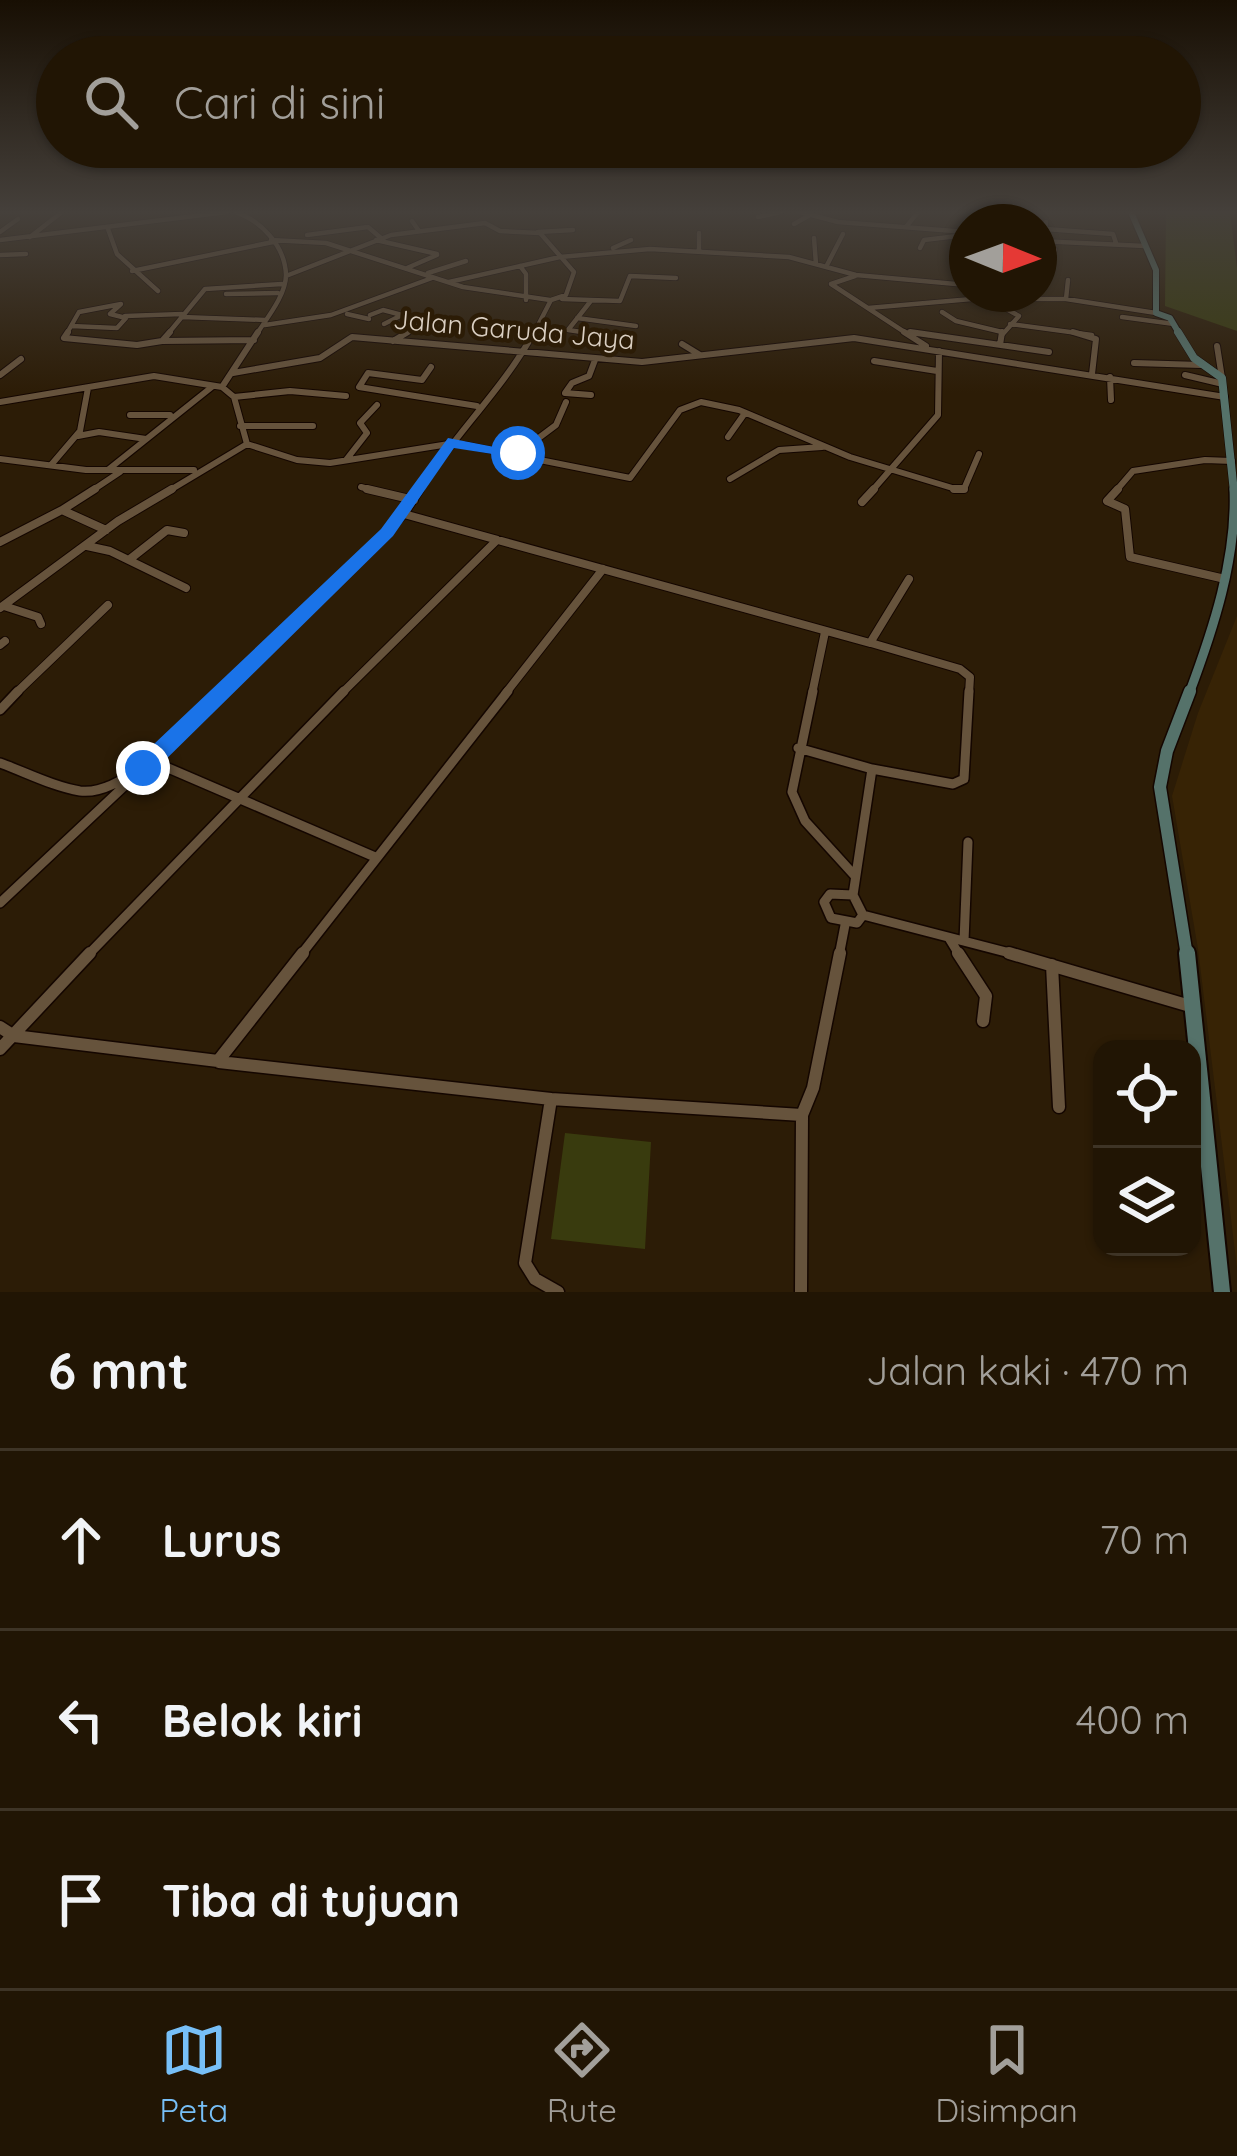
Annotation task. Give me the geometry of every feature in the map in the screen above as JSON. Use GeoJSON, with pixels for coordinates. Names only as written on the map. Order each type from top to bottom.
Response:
{"type":"FeatureCollection","features":[{"type":"Feature","properties":{"kind":"street"},"geometry":{"type":"LineString","coordinates":[[134,272],[158,291]]}},
{"type":"Feature","properties":{"kind":"street"},"geometry":{"type":"LineString","coordinates":[[105,471],[133,455],[171,415],[233,373],[285,280],[282,272]]}},
{"type":"Feature","properties":{"kind":"street"},"geometry":{"type":"LineString","coordinates":[[163,341],[206,286],[285,280],[302,272]]}},
{"type":"Feature","properties":{"kind":"street"},"geometry":{"type":"LineString","coordinates":[[416,272],[526,300],[630,306]]}},
{"type":"Feature","properties":{"kind":"street"},"geometry":{"type":"LineString","coordinates":[[254,340],[137,345],[67,339],[68,326],[88,308],[121,304],[110,314],[122,316],[317,321],[340,309],[367,307],[438,272]]}},
{"type":"Feature","properties":{"kind":"street"},"geometry":{"type":"LineString","coordinates":[[449,281],[487,272]]}},
{"type":"Feature","properties":{"kind":"street"},"geometry":{"type":"LineString","coordinates":[[525,272],[526,300]]}},
{"type":"Feature","properties":{"kind":"street"},"geometry":{"type":"LineString","coordinates":[[561,299],[574,272]]}},
{"type":"Feature","properties":{"kind":"street"},"geometry":{"type":"LineString","coordinates":[[846,272],[949,284]]}},
{"type":"Feature","properties":{"kind":"street"},"geometry":{"type":"LineString","coordinates":[[941,284],[949,272]]}},
{"type":"Feature","properties":{"kind":"street"},"geometry":{"type":"LineString","coordinates":[[1156,272],[1156,313]]}},
{"type":"Feature","properties":{"kind":"street"},"geometry":{"type":"LineString","coordinates":[[856,275],[831,284],[936,350],[937,371],[938,416],[862,502]]}},
{"type":"Feature","properties":{"kind":"street"},"geometry":{"type":"LineString","coordinates":[[616,302],[634,276],[676,278]]}},
{"type":"Feature","properties":{"kind":"street"},"geometry":{"type":"LineString","coordinates":[[1066,299],[1069,280]]}},
{"type":"Feature","properties":{"kind":"street"},"geometry":{"type":"LineString","coordinates":[[628,281],[664,282]]}},
{"type":"Feature","properties":{"kind":"street"},"geometry":{"type":"LineString","coordinates":[[226,294],[278,293]]}},
{"type":"Feature","properties":{"kind":"street"},"geometry":{"type":"LineString","coordinates":[[1057,298],[1156,313],[1176,324],[1201,364],[1223,386]]}},
{"type":"Feature","properties":{"kind":"street"},"geometry":{"type":"LineString","coordinates":[[0,904],[404,514],[448,443],[523,353],[551,300]]}},
{"type":"Feature","properties":{"kind":"street"},"geometry":{"type":"LineString","coordinates":[[591,301],[569,331],[604,334]]}},
{"type":"Feature","properties":{"kind":"street"},"geometry":{"type":"LineString","coordinates":[[868,308],[949,302]]}},
{"type":"Feature","properties":{"kind":"street"},"geometry":{"type":"LineString","coordinates":[[367,307],[369,317]]}},
{"type":"Feature","properties":{"kind":"street"},"geometry":{"type":"LineString","coordinates":[[347,314],[388,325],[403,315],[383,310],[369,317]]}},
{"type":"Feature","properties":{"kind":"street"},"geometry":{"type":"LineString","coordinates":[[943,312],[956,321],[1002,332]]}},
{"type":"Feature","properties":{"kind":"street"},"geometry":{"type":"LineString","coordinates":[[1000,345],[1002,332],[1019,316],[1017,312]]}},
{"type":"Feature","properties":{"kind":"street"},"geometry":{"type":"LineString","coordinates":[[68,326],[116,328],[126,320],[122,316]]}},
{"type":"Feature","properties":{"kind":"street"},"geometry":{"type":"LineString","coordinates":[[391,342],[432,316]]}},
{"type":"Feature","properties":{"kind":"street"},"geometry":{"type":"LineString","coordinates":[[1121,317],[1176,324]]}},
{"type":"Feature","properties":{"kind":"street"},"geometry":{"type":"LineString","coordinates":[[577,318],[636,326]]}},
{"type":"Feature","properties":{"kind":"street"},"geometry":{"type":"LineString","coordinates":[[1010,324],[1090,334],[1096,339],[1092,374]]}},
{"type":"Feature","properties":{"kind":"street"},"geometry":{"type":"LineString","coordinates":[[902,331],[1048,350],[1056,369]]}},
{"type":"Feature","properties":{"kind":"street","name":"Jalan Garuda Jaya"},"geometry":{"type":"LineString","coordinates":[[233,373],[320,358],[351,337],[642,362],[832,338],[1110,377],[1223,386]]}},
{"type":"Feature","properties":{"kind":"street"},"geometry":{"type":"LineString","coordinates":[[971,356],[975,341]]}},
{"type":"Feature","properties":{"kind":"street"},"geometry":{"type":"LineString","coordinates":[[682,344],[702,356]]}},
{"type":"Feature","properties":{"kind":"street"},"geometry":{"type":"LineString","coordinates":[[1217,346],[1237,517],[1214,628],[1166,751],[1160,787],[1195,1007],[1222,1292]]}},
{"type":"Feature","properties":{"kind":"street"},"geometry":{"type":"LineString","coordinates":[[0,375],[20,358]]}},
{"type":"Feature","properties":{"kind":"street"},"geometry":{"type":"LineString","coordinates":[[591,395],[565,393],[572,383],[589,376],[595,360]]}},
{"type":"Feature","properties":{"kind":"street"},"geometry":{"type":"LineString","coordinates":[[874,361],[937,371]]}},
{"type":"Feature","properties":{"kind":"street"},"geometry":{"type":"LineString","coordinates":[[1134,363],[1201,364]]}},
{"type":"Feature","properties":{"kind":"street"},"geometry":{"type":"LineString","coordinates":[[431,367],[422,380],[368,374],[358,387],[478,406]]}},
{"type":"Feature","properties":{"kind":"street"},"geometry":{"type":"LineString","coordinates":[[1185,375],[1223,386]]}},
{"type":"Feature","properties":{"kind":"street"},"geometry":{"type":"LineString","coordinates":[[0,403],[154,376],[218,386],[234,397],[290,392],[346,397]]}},
{"type":"Feature","properties":{"kind":"street"},"geometry":{"type":"LineString","coordinates":[[1110,377],[1111,400]]}},
{"type":"Feature","properties":{"kind":"street"},"geometry":{"type":"LineString","coordinates":[[51,465],[90,414],[88,388]]}},
{"type":"Feature","properties":{"kind":"street"},"geometry":{"type":"LineString","coordinates":[[234,397],[247,444]]}},
{"type":"Feature","properties":{"kind":"street"},"geometry":{"type":"LineString","coordinates":[[519,453],[546,436],[566,402]]}},
{"type":"Feature","properties":{"kind":"street"},"geometry":{"type":"LineString","coordinates":[[345,462],[367,433],[360,425],[376,405]]}},
{"type":"Feature","properties":{"kind":"street"},"geometry":{"type":"LineString","coordinates":[[2,607],[196,470],[247,444],[297,460],[345,462],[448,443],[630,478],[687,405],[723,406],[745,413],[940,488],[964,490],[980,454]]}},
{"type":"Feature","properties":{"kind":"street"},"geometry":{"type":"LineString","coordinates":[[728,436],[745,413]]}},
{"type":"Feature","properties":{"kind":"street"},"geometry":{"type":"LineString","coordinates":[[130,415],[171,415]]}},
{"type":"Feature","properties":{"kind":"street"},"geometry":{"type":"LineString","coordinates":[[240,426],[314,425]]}},
{"type":"Feature","properties":{"kind":"street"},"geometry":{"type":"LineString","coordinates":[[77,436],[99,432],[147,439]]}},
{"type":"Feature","properties":{"kind":"street"},"geometry":{"type":"LineString","coordinates":[[730,478],[779,450],[824,446]]}},
{"type":"Feature","properties":{"kind":"street"},"geometry":{"type":"LineString","coordinates":[[0,459],[120,472],[196,470]]}},
{"type":"Feature","properties":{"kind":"street"},"geometry":{"type":"LineString","coordinates":[[1226,579],[1130,557],[1125,509],[1107,501],[1133,471],[1205,460],[1232,461]]}},
{"type":"Feature","properties":{"kind":"street"},"geometry":{"type":"LineString","coordinates":[[0,542],[120,472]]}},
{"type":"Feature","properties":{"kind":"street"},"geometry":{"type":"LineString","coordinates":[[361,487],[414,500]]}},
{"type":"Feature","properties":{"kind":"street"},"geometry":{"type":"LineString","coordinates":[[62,509],[106,530]]}},
{"type":"Feature","properties":{"kind":"street"},"geometry":{"type":"LineString","coordinates":[[404,514],[871,643],[960,669],[970,677],[964,779],[959,784],[872,769],[798,748]]}},
{"type":"Feature","properties":{"kind":"street"},"geometry":{"type":"LineString","coordinates":[[129,560],[167,530],[184,533]]}},
{"type":"Feature","properties":{"kind":"street"},"geometry":{"type":"LineString","coordinates":[[0,1049],[237,796],[498,539]]}},
{"type":"Feature","properties":{"kind":"street"},"geometry":{"type":"LineString","coordinates":[[85,546],[187,587]]}},
{"type":"Feature","properties":{"kind":"street"},"geometry":{"type":"LineString","coordinates":[[218,1061],[603,569]]}},
{"type":"Feature","properties":{"kind":"street"},"geometry":{"type":"LineString","coordinates":[[871,643],[909,579]]}},
{"type":"Feature","properties":{"kind":"street"},"geometry":{"type":"LineString","coordinates":[[0,710],[55,651],[108,605]]}},
{"type":"Feature","properties":{"kind":"street"},"geometry":{"type":"LineString","coordinates":[[2,607],[38,617],[41,624]]}},
{"type":"Feature","properties":{"kind":"street"},"geometry":{"type":"LineString","coordinates":[[825,632],[792,792],[805,821],[856,878]]}},
{"type":"Feature","properties":{"kind":"street"},"geometry":{"type":"LineString","coordinates":[[0,763],[83,792],[147,765],[237,796],[375,856]]}},
{"type":"Feature","properties":{"kind":"street"},"geometry":{"type":"LineString","coordinates":[[862,915],[853,895],[872,769]]}},
{"type":"Feature","properties":{"kind":"street"},"geometry":{"type":"LineString","coordinates":[[964,941],[968,842]]}},
{"type":"Feature","properties":{"kind":"street"},"geometry":{"type":"LineString","coordinates":[[853,895],[830,894],[824,902],[833,921],[845,926],[862,915]]}},
{"type":"Feature","properties":{"kind":"street"},"geometry":{"type":"LineString","coordinates":[[862,915],[1195,1007]]}},
{"type":"Feature","properties":{"kind":"street"},"geometry":{"type":"LineString","coordinates":[[801,1292],[802,1115],[813,1088],[845,926]]}},
{"type":"Feature","properties":{"kind":"street"},"geometry":{"type":"LineString","coordinates":[[948,937],[986,996],[983,1021]]}},
{"type":"Feature","properties":{"kind":"street"},"geometry":{"type":"LineString","coordinates":[[1052,964],[1059,1107]]}},
{"type":"Feature","properties":{"kind":"street"},"geometry":{"type":"LineString","coordinates":[[0,1027],[14,1036],[551,1099],[802,1115]]}},
{"type":"Feature","properties":{"kind":"street"},"geometry":{"type":"LineString","coordinates":[[551,1099],[525,1263],[536,1279],[558,1292]]}},
{"type":"Feature","properties":{"kind":"shaded area"},"geometry":{"type":"Polygon","coordinates":[[[1165,272],[1237,272],[1237,331],[1165,306],[1165,272]]]}},
{"type":"Feature","properties":{"kind":"shaded area"},"geometry":{"type":"Polygon","coordinates":[[[1237,616],[1237,1268],[1198,949],[1172,796],[1198,713],[1237,616]]]}},
{"type":"Feature","properties":{"kind":"shaded area"},"geometry":{"type":"Polygon","coordinates":[[[565,1133],[651,1142],[645,1249],[551,1239],[565,1133]]]}},
{"type":"Feature","properties":{"kind":"route"},"geometry":{"type":"LineString","coordinates":[[143,768],[387,533],[443,457],[448,443],[518,453]]}}]}
